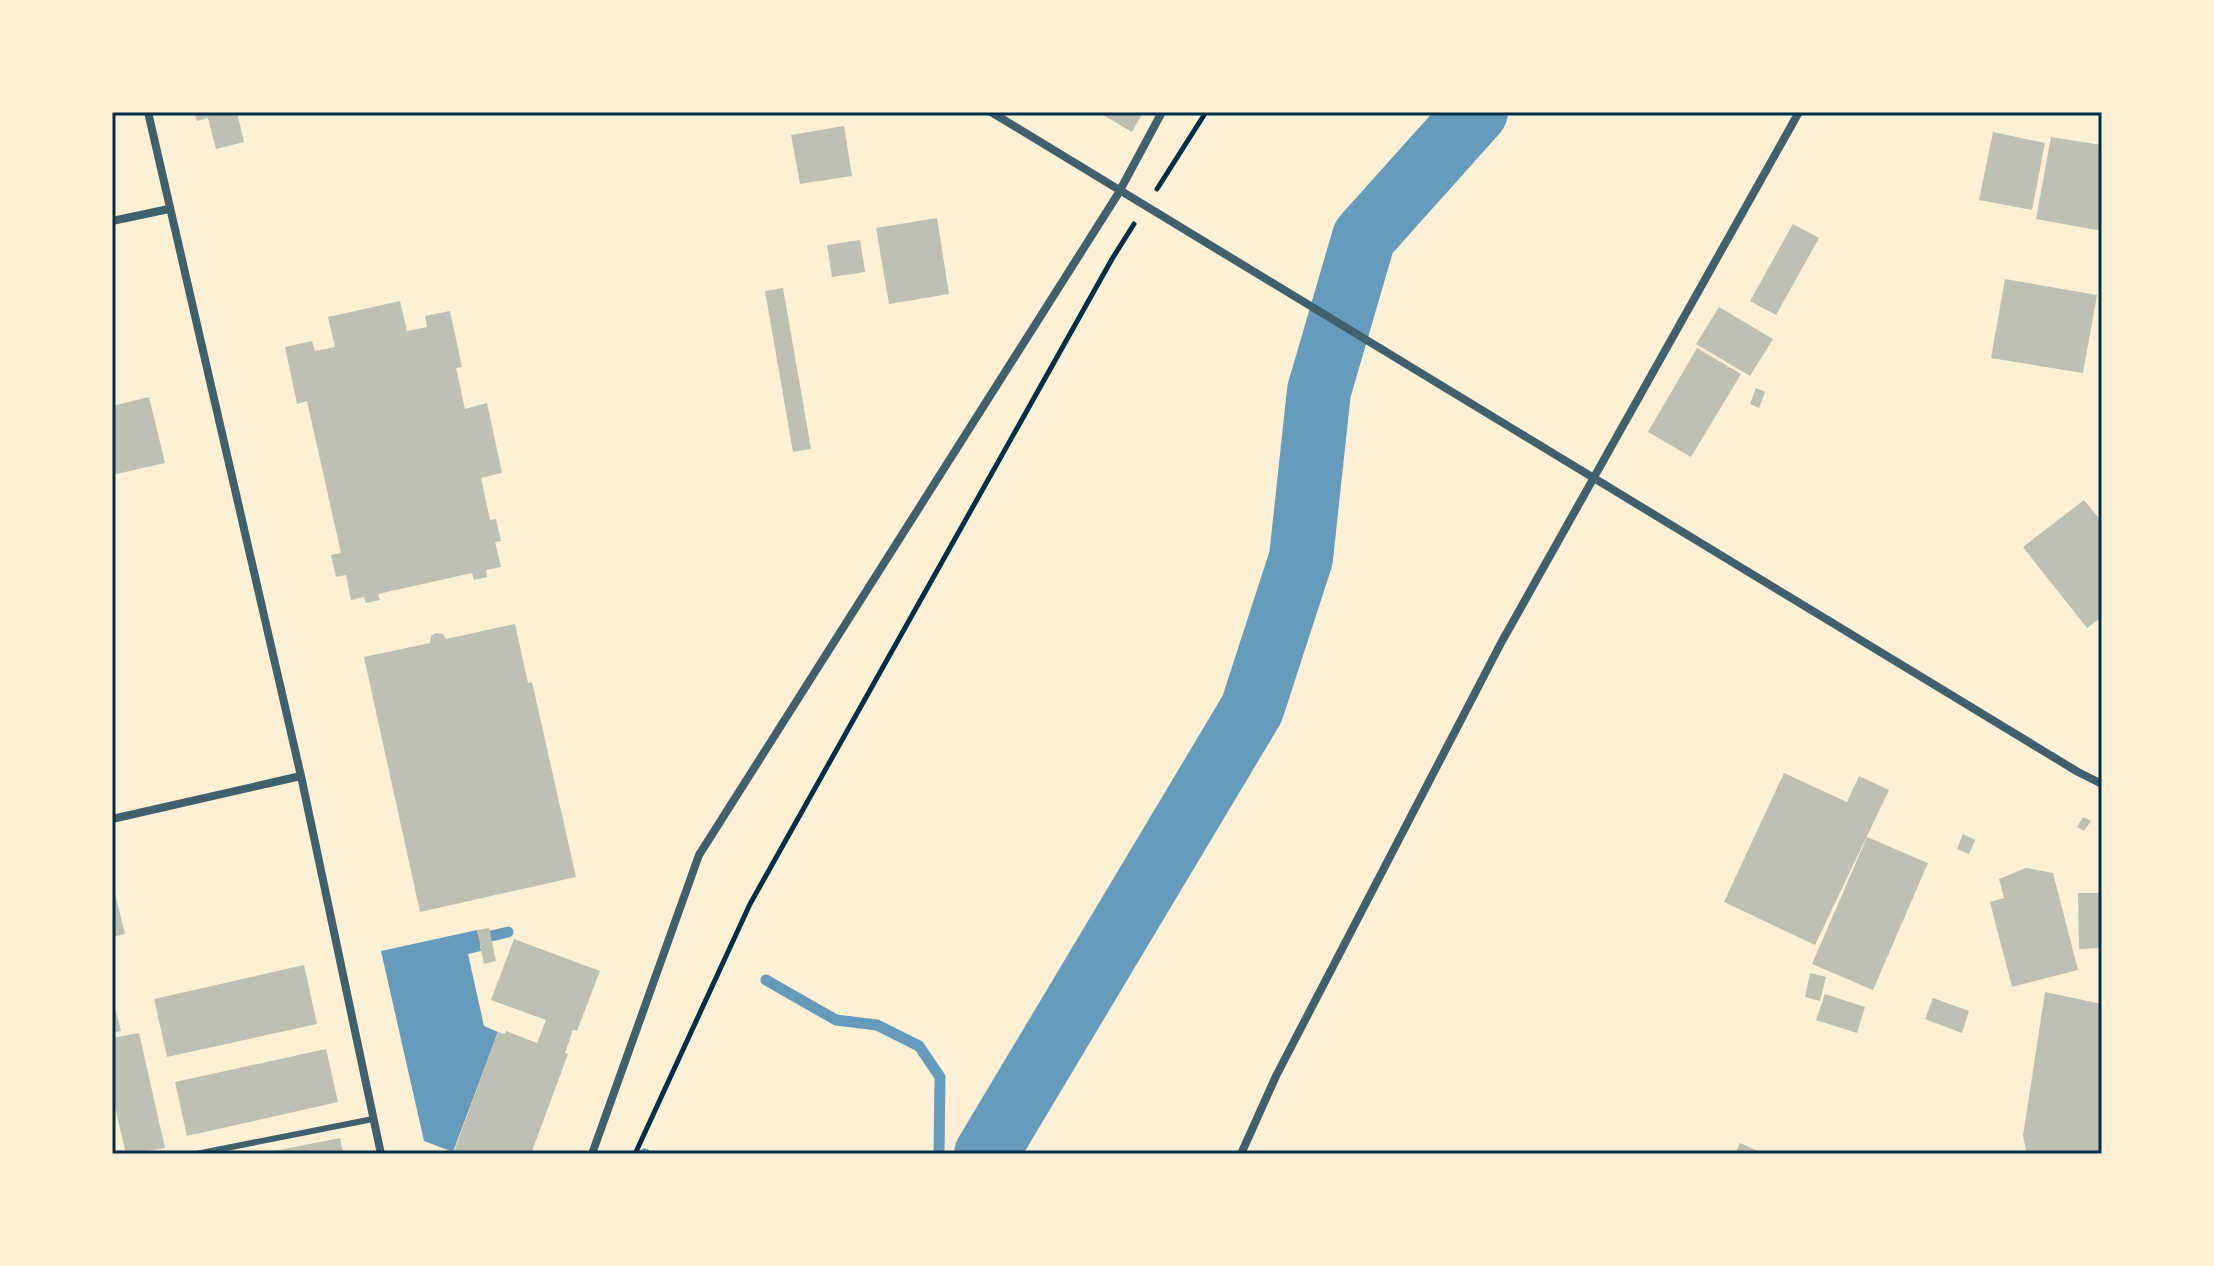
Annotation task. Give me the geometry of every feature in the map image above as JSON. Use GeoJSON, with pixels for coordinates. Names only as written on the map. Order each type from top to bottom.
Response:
{"type":"FeatureCollection","features":[{"type":"Feature","properties":{"kind":"street"},"geometry":{"type":"LineString","coordinates":[[148,112],[301,776],[381,1154]]}},
{"type":"Feature","properties":{"kind":"street"},"geometry":{"type":"LineString","coordinates":[[991,112],[2102,784]]}},
{"type":"Feature","properties":{"kind":"street"},"geometry":{"type":"LineString","coordinates":[[592,1154],[699,855],[1118,194],[1162,112]]}},
{"type":"Feature","properties":{"kind":"street"},"geometry":{"type":"LineString","coordinates":[[1241,1154],[1276,1076],[1501,643],[1799,112]]}},
{"type":"Feature","properties":{"kind":"street"},"geometry":{"type":"LineString","coordinates":[[112,221],[169,209]]}},
{"type":"Feature","properties":{"kind":"street"},"geometry":{"type":"LineString","coordinates":[[112,819],[301,776]]}},
{"type":"Feature","properties":{"kind":"lane"},"geometry":{"type":"LineString","coordinates":[[196,1154],[373,1119]]}},
{"type":"Feature","properties":{"kind":"path"},"geometry":{"type":"LineString","coordinates":[[1155,192],[1206,112]]}},
{"type":"Feature","properties":{"kind":"path"},"geometry":{"type":"LineString","coordinates":[[635,1154],[750,904],[1112,259],[1138,219]]}},
{"type":"Feature","properties":{"kind":"water"},"geometry":{"type":"Polygon","coordinates":[[[477,930],[481,951],[468,954],[484,1026],[498,1032],[453,1152],[424,1141],[381,951],[477,930]]]}},
{"type":"Feature","properties":{"kind":"building"},"geometry":{"type":"Polygon","coordinates":[[[194,112],[237,112],[244,142],[216,149],[208,118],[197,121],[194,112]]]}},
{"type":"Feature","properties":{"kind":"building"},"geometry":{"type":"Polygon","coordinates":[[[1098,112],[1143,112],[1132,132],[1098,112]]]}},
{"type":"Feature","properties":{"kind":"building"},"geometry":{"type":"Polygon","coordinates":[[[844,126],[852,176],[800,184],[791,135],[844,126]]]}},
{"type":"Feature","properties":{"kind":"building"},"geometry":{"type":"Polygon","coordinates":[[[1993,132],[2045,143],[2032,210],[1979,200],[1993,132]]]}},
{"type":"Feature","properties":{"kind":"building"},"geometry":{"type":"Polygon","coordinates":[[[2051,137],[2102,145],[2102,231],[2036,219],[2051,137]]]}},
{"type":"Feature","properties":{"kind":"building"},"geometry":{"type":"Polygon","coordinates":[[[937,218],[949,294],[889,304],[876,228],[937,218]]]}},
{"type":"Feature","properties":{"kind":"building"},"geometry":{"type":"Polygon","coordinates":[[[1793,224],[1819,238],[1776,315],[1750,301],[1793,224]]]}},
{"type":"Feature","properties":{"kind":"building"},"geometry":{"type":"Polygon","coordinates":[[[860,240],[865,272],[832,277],[827,245],[860,240]]]}},
{"type":"Feature","properties":{"kind":"building"},"geometry":{"type":"Polygon","coordinates":[[[2005,279],[2097,295],[2083,373],[1991,358],[2005,279]]]}},
{"type":"Feature","properties":{"kind":"building"},"geometry":{"type":"Polygon","coordinates":[[[783,288],[811,449],[793,452],[765,291],[783,288]]]}},
{"type":"Feature","properties":{"kind":"building"},"geometry":{"type":"Polygon","coordinates":[[[400,301],[407,331],[427,327],[425,316],[450,311],[462,367],[456,368],[465,409],[487,403],[502,473],[481,478],[490,520],[496,519],[501,541],[495,542],[501,567],[486,570],[487,577],[474,580],[472,573],[378,594],[380,600],[366,603],[364,597],[351,600],[346,575],[336,577],[331,555],[341,553],[307,401],[297,404],[285,347],[312,341],[315,351],[335,347],[328,317],[400,301]]]}},
{"type":"Feature","properties":{"kind":"building"},"geometry":{"type":"Polygon","coordinates":[[[1719,307],[1773,339],[1750,376],[1696,344],[1719,307]]]}},
{"type":"Feature","properties":{"kind":"building"},"geometry":{"type":"Polygon","coordinates":[[[1697,348],[1741,374],[1691,457],[1648,432],[1697,348]]]}},
{"type":"Feature","properties":{"kind":"building"},"geometry":{"type":"Polygon","coordinates":[[[1756,388],[1765,392],[1759,408],[1750,404],[1756,388]]]}},
{"type":"Feature","properties":{"kind":"building"},"geometry":{"type":"Polygon","coordinates":[[[149,397],[165,463],[112,475],[112,406],[149,397]]]}},
{"type":"Feature","properties":{"kind":"building"},"geometry":{"type":"Polygon","coordinates":[[[2084,500],[2102,522],[2102,617],[2087,628],[2023,547],[2084,500]]]}},
{"type":"Feature","properties":{"kind":"building"},"geometry":{"type":"Polygon","coordinates":[[[515,624],[528,683],[532,682],[576,877],[420,912],[364,657],[430,643],[431,636],[436,633],[443,634],[446,639],[515,624]]]}},
{"type":"Feature","properties":{"kind":"building"},"geometry":{"type":"Polygon","coordinates":[[[1784,773],[1847,802],[1859,776],[1889,790],[1815,945],[1724,902],[1784,773]]]}},
{"type":"Feature","properties":{"kind":"building"},"geometry":{"type":"Polygon","coordinates":[[[2083,817],[2091,821],[2084,831],[2077,827],[2083,817]]]}},
{"type":"Feature","properties":{"kind":"building"},"geometry":{"type":"Polygon","coordinates":[[[1963,834],[1975,840],[1969,854],[1957,849],[1963,834]]]}},
{"type":"Feature","properties":{"kind":"building"},"geometry":{"type":"Polygon","coordinates":[[[1867,837],[1928,863],[1873,990],[1812,964],[1867,837]]]}},
{"type":"Feature","properties":{"kind":"building"},"geometry":{"type":"Polygon","coordinates":[[[2026,868],[2053,873],[2078,970],[2012,987],[1990,902],[2004,898],[1999,879],[2026,868]]]}},
{"type":"Feature","properties":{"kind":"building"},"geometry":{"type":"Polygon","coordinates":[[[112,882],[125,934],[112,937],[112,882]]]}},
{"type":"Feature","properties":{"kind":"building"},"geometry":{"type":"Polygon","coordinates":[[[2078,893],[2102,893],[2102,948],[2079,949],[2078,893]]]}},
{"type":"Feature","properties":{"kind":"building"},"geometry":{"type":"Polygon","coordinates":[[[489,928],[496,961],[484,964],[477,930],[489,928]]]}},
{"type":"Feature","properties":{"kind":"building"},"geometry":{"type":"Polygon","coordinates":[[[514,939],[600,971],[577,1031],[573,1030],[565,1053],[568,1054],[531,1154],[453,1154],[498,1032],[505,1034],[506,1031],[537,1043],[546,1020],[491,1000],[514,939]]]}},
{"type":"Feature","properties":{"kind":"building"},"geometry":{"type":"Polygon","coordinates":[[[304,965],[317,1024],[167,1057],[154,999],[304,965]]]}},
{"type":"Feature","properties":{"kind":"building"},"geometry":{"type":"Polygon","coordinates":[[[1810,973],[1826,977],[1820,1001],[1805,997],[1810,973]]]}},
{"type":"Feature","properties":{"kind":"building"},"geometry":{"type":"Polygon","coordinates":[[[2045,992],[2102,1004],[2102,1154],[2027,1154],[2023,1136],[2045,992]]]}},
{"type":"Feature","properties":{"kind":"building"},"geometry":{"type":"Polygon","coordinates":[[[1825,994],[1865,1007],[1857,1033],[1816,1020],[1825,994]]]}},
{"type":"Feature","properties":{"kind":"building"},"geometry":{"type":"Polygon","coordinates":[[[112,996],[121,1031],[112,1033],[112,996]]]}},
{"type":"Feature","properties":{"kind":"building"},"geometry":{"type":"Polygon","coordinates":[[[1933,998],[1969,1011],[1962,1033],[1925,1019],[1933,998]]]}},
{"type":"Feature","properties":{"kind":"building"},"geometry":{"type":"Polygon","coordinates":[[[139,1033],[165,1148],[126,1154],[112,1094],[112,1038],[139,1033]]]}},
{"type":"Feature","properties":{"kind":"building"},"geometry":{"type":"Polygon","coordinates":[[[326,1049],[338,1102],[187,1136],[175,1082],[326,1049]]]}},
{"type":"Feature","properties":{"kind":"building"},"geometry":{"type":"Polygon","coordinates":[[[340,1138],[343,1154],[264,1154],[264,1153],[340,1138]]]}},
{"type":"Feature","properties":{"kind":"building"},"geometry":{"type":"Polygon","coordinates":[[[1740,1143],[1765,1154],[1735,1154],[1740,1143]]]}},
{"type":"Feature","properties":{"kind":"waterway"},"geometry":{"type":"LineString","coordinates":[[986,1154],[1252,709],[1301,558],[1319,391],[1364,237],[1476,112]]}},
{"type":"Feature","properties":{"kind":"waterway"},"geometry":{"type":"LineString","coordinates":[[479,939],[508,932]]}},
{"type":"Feature","properties":{"kind":"waterway"},"geometry":{"type":"LineString","coordinates":[[766,980],[836,1020],[877,1025],[919,1046],[940,1077],[939,1154]]}}]}
